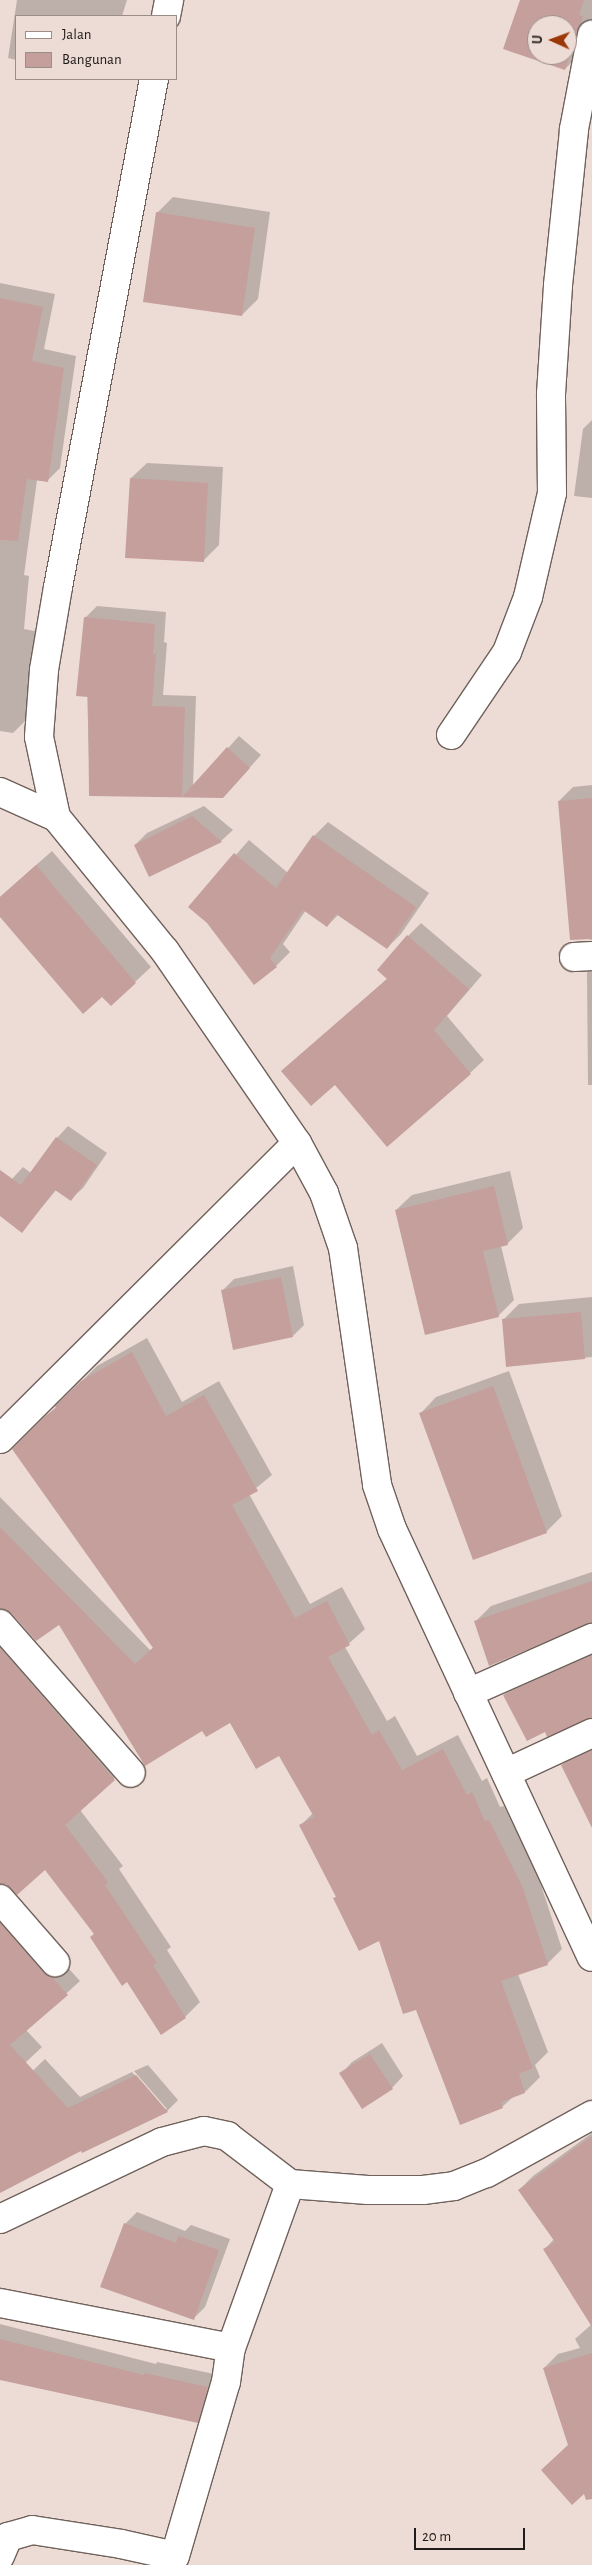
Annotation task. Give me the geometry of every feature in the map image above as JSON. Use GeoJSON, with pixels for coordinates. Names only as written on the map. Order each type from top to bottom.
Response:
{"type":"FeatureCollection","features":[{"type":"Feature","properties":{"kind":"street"},"geometry":{"type":"LineString","coordinates":[[166,15],[169,0]]}},
{"type":"Feature","properties":{"kind":"street"},"geometry":{"type":"LineString","coordinates":[[451,735],[507,652],[528,597],[552,493],[551,394],[558,285],[574,129],[592,35]]}},
{"type":"Feature","properties":{"kind":"street"},"geometry":{"type":"LineString","coordinates":[[154,80],[44,670],[39,737],[56,817],[165,952],[296,1143],[324,1193],[343,1248],[377,1485],[392,1529],[592,1957]]}},
{"type":"Feature","properties":{"kind":"street"},"geometry":{"type":"LineString","coordinates":[[0,792],[56,817]]}},
{"type":"Feature","properties":{"kind":"street"},"geometry":{"type":"LineString","coordinates":[[0,1439],[296,1143]]}},
{"type":"Feature","properties":{"kind":"street"},"geometry":{"type":"LineString","coordinates":[[0,1624],[131,1772]]}},
{"type":"Feature","properties":{"kind":"street"},"geometry":{"type":"LineString","coordinates":[[468,1693],[592,1638]]}},
{"type":"Feature","properties":{"kind":"street"},"geometry":{"type":"LineString","coordinates":[[506,1773],[592,1733]]}},
{"type":"Feature","properties":{"kind":"street"},"geometry":{"type":"LineString","coordinates":[[0,1899],[55,1962]]}},
{"type":"Feature","properties":{"kind":"street"},"geometry":{"type":"LineString","coordinates":[[0,2219],[146,2149],[204,2130],[228,2136],[290,2184],[377,2190],[424,2190],[454,2186],[487,2173],[592,2115]]}},
{"type":"Feature","properties":{"kind":"street"},"geometry":{"type":"LineString","coordinates":[[0,2556],[8,2537],[32,2530],[121,2544],[174,2561],[226,2382],[231,2348],[290,2184]]}},
{"type":"Feature","properties":{"kind":"street"},"geometry":{"type":"LineString","coordinates":[[0,2304],[231,2348]]}},
{"type":"Feature","properties":{"kind":"building"},"geometry":{"type":"Polygon","coordinates":[[[520,0],[584,0],[579,15],[583,16],[577,34],[577,15],[527,15],[527,57],[503,49],[520,0]]]}},
{"type":"Feature","properties":{"kind":"building"},"geometry":{"type":"Polygon","coordinates":[[[550,65],[567,65],[565,70],[550,65]]]}},
{"type":"Feature","properties":{"kind":"building"},"geometry":{"type":"Polygon","coordinates":[[[156,212],[255,228],[242,316],[143,302],[156,212]]]}},
{"type":"Feature","properties":{"kind":"building"},"geometry":{"type":"Polygon","coordinates":[[[0,298],[43,307],[32,361],[64,368],[48,482],[27,479],[18,541],[0,540],[0,298]]]}},
{"type":"Feature","properties":{"kind":"building"},"geometry":{"type":"Polygon","coordinates":[[[130,478],[208,483],[204,562],[125,558],[130,478]]]}},
{"type":"Feature","properties":{"kind":"building"},"geometry":{"type":"Polygon","coordinates":[[[84,617],[155,624],[153,654],[156,654],[152,706],[185,707],[182,797],[227,747],[250,768],[223,798],[89,796],[88,697],[76,696],[84,617]]]}},
{"type":"Feature","properties":{"kind":"building"},"geometry":{"type":"Polygon","coordinates":[[[592,798],[592,939],[570,940],[558,801],[592,798]]]}},
{"type":"Feature","properties":{"kind":"building"},"geometry":{"type":"Polygon","coordinates":[[[192,816],[222,842],[149,877],[134,845],[192,816]]]}},
{"type":"Feature","properties":{"kind":"building"},"geometry":{"type":"Polygon","coordinates":[[[313,835],[416,907],[387,949],[336,914],[327,927],[303,910],[270,958],[277,967],[254,985],[207,923],[188,907],[234,853],[276,888],[313,835]]]}},
{"type":"Feature","properties":{"kind":"building"},"geometry":{"type":"Polygon","coordinates":[[[36,865],[136,983],[111,1006],[102,997],[83,1014],[0,917],[0,897],[36,865]]]}},
{"type":"Feature","properties":{"kind":"building"},"geometry":{"type":"Polygon","coordinates":[[[407,935],[469,989],[434,1030],[471,1074],[387,1147],[335,1085],[311,1106],[281,1071],[387,979],[377,970],[407,935]]]}},
{"type":"Feature","properties":{"kind":"building"},"geometry":{"type":"Polygon","coordinates":[[[56,1137],[97,1165],[71,1201],[55,1190],[22,1233],[0,1216],[0,1170],[21,1185],[56,1137]]]}},
{"type":"Feature","properties":{"kind":"building"},"geometry":{"type":"Polygon","coordinates":[[[494,1186],[508,1245],[483,1251],[499,1317],[425,1335],[395,1210],[494,1186]]]}},
{"type":"Feature","properties":{"kind":"building"},"geometry":{"type":"Polygon","coordinates":[[[281,1277],[293,1337],[233,1350],[221,1290],[281,1277]]]}},
{"type":"Feature","properties":{"kind":"building"},"geometry":{"type":"Polygon","coordinates":[[[581,1312],[585,1359],[506,1367],[502,1319],[581,1312]]]}},
{"type":"Feature","properties":{"kind":"building"},"geometry":{"type":"Polygon","coordinates":[[[132,1352],[166,1416],[204,1395],[258,1491],[232,1505],[295,1618],[327,1601],[350,1645],[328,1657],[372,1735],[379,1730],[402,1770],[443,1749],[467,1795],[472,1792],[485,1821],[489,1820],[523,1888],[548,1965],[501,1981],[533,2068],[519,2074],[525,2093],[501,2102],[503,2108],[460,2125],[416,2010],[403,2014],[379,1941],[359,1951],[333,1898],[336,1897],[299,1825],[314,1817],[279,1756],[256,1769],[230,1723],[206,1737],[202,1731],[145,1766],[59,1625],[36,1641],[12,1614],[0,1609],[0,1527],[135,1664],[153,1648],[12,1449],[44,1417],[56,1408],[55,1406],[81,1381],[132,1352]]]}},
{"type":"Feature","properties":{"kind":"building"},"geometry":{"type":"Polygon","coordinates":[[[493,1386],[547,1533],[473,1560],[419,1413],[493,1386]]]}},
{"type":"Feature","properties":{"kind":"building"},"geometry":{"type":"Polygon","coordinates":[[[592,1581],[592,1623],[489,1666],[474,1621],[592,1581]]]}},
{"type":"Feature","properties":{"kind":"building"},"geometry":{"type":"Polygon","coordinates":[[[0,1648],[115,1780],[65,1825],[108,1882],[105,1885],[157,1963],[153,1965],[186,2018],[161,2035],[127,1982],[122,1986],[90,1937],[94,1934],[45,1870],[17,1895],[6,1884],[0,1884],[0,1648]]]}},
{"type":"Feature","properties":{"kind":"building"},"geometry":{"type":"Polygon","coordinates":[[[592,1655],[592,1718],[547,1737],[545,1732],[527,1741],[503,1695],[592,1655]]]}},
{"type":"Feature","properties":{"kind":"building"},"geometry":{"type":"Polygon","coordinates":[[[592,1750],[592,1828],[561,1765],[592,1750]]]}},
{"type":"Feature","properties":{"kind":"building"},"geometry":{"type":"Polygon","coordinates":[[[0,1923],[43,1972],[52,1977],[68,1995],[10,2045],[68,2108],[136,2075],[168,2112],[82,2153],[81,2151],[0,2193],[0,1923]]]}},
{"type":"Feature","properties":{"kind":"building"},"geometry":{"type":"Polygon","coordinates":[[[370,2054],[393,2089],[362,2109],[339,2073],[370,2054]]]}},
{"type":"Feature","properties":{"kind":"building"},"geometry":{"type":"Polygon","coordinates":[[[592,2136],[592,2327],[543,2249],[555,2242],[518,2190],[592,2136]]]}},
{"type":"Feature","properties":{"kind":"building"},"geometry":{"type":"Polygon","coordinates":[[[124,2223],[176,2243],[178,2236],[219,2250],[194,2320],[100,2287],[124,2223]]]}},
{"type":"Feature","properties":{"kind":"building"},"geometry":{"type":"Polygon","coordinates":[[[0,2339],[144,2375],[145,2373],[208,2387],[198,2423],[0,2380],[0,2339]]]}},
{"type":"Feature","properties":{"kind":"building"},"geometry":{"type":"Polygon","coordinates":[[[592,2353],[592,2499],[586,2500],[584,2494],[572,2505],[541,2470],[568,2445],[543,2368],[592,2353]]]}}]}
